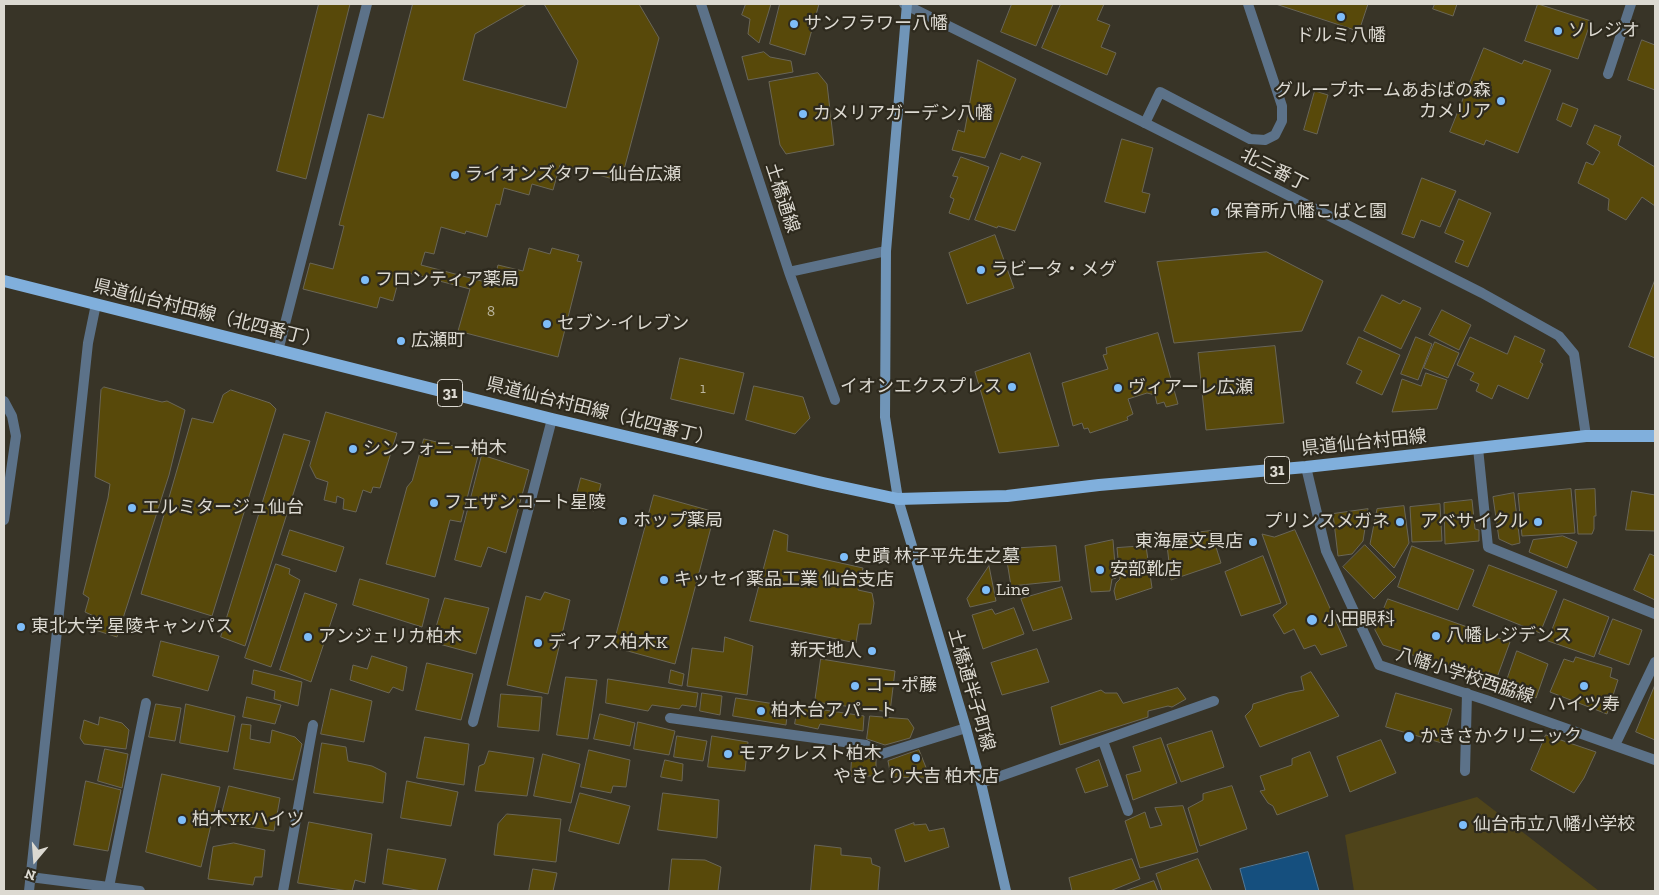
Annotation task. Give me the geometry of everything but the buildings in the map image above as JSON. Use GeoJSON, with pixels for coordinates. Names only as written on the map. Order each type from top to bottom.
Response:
{"type":"FeatureCollection","features":[{"type":"Feature","properties":{"kind":"main road","name":"県道仙台村田線（北四番丁）"},"geometry":{"type":"LineString","coordinates":[[4,281],[552,419],[823,484],[898,499]]}},
{"type":"Feature","properties":{"kind":"main road","name":"県道仙台村田線"},"geometry":{"type":"LineString","coordinates":[[898,499],[1007,496],[1099,485],[1306,467],[1586,436],[1655,436]]}},
{"type":"Feature","properties":{"kind":"street"},"geometry":{"type":"LineString","coordinates":[[278,351],[367,4]]}},
{"type":"Feature","properties":{"kind":"street","name":"土橋通線"},"geometry":{"type":"LineString","coordinates":[[701,4],[789,272],[835,400]]}},
{"type":"Feature","properties":{"kind":"street","name":"北三番丁"},"geometry":{"type":"LineString","coordinates":[[906,4],[1482,293],[1559,336],[1574,354],[1586,436]]}},
{"type":"Feature","properties":{"kind":"street","name":"土橋通半子町線"},"geometry":{"type":"LineString","coordinates":[[906,4],[886,251],[885,417],[898,499],[966,728],[1006,891]]}},
{"type":"Feature","properties":{"kind":"street"},"geometry":{"type":"LineString","coordinates":[[1144,123],[1160,92],[1250,139],[1265,140],[1275,135],[1282,121],[1282,106],[1248,4]]}},
{"type":"Feature","properties":{"kind":"street"},"geometry":{"type":"LineString","coordinates":[[1608,74],[1631,4]]}},
{"type":"Feature","properties":{"kind":"street"},"geometry":{"type":"LineString","coordinates":[[789,272],[886,251]]}},
{"type":"Feature","properties":{"kind":"street"},"geometry":{"type":"LineString","coordinates":[[29,891],[88,343],[96,304]]}},
{"type":"Feature","properties":{"kind":"street"},"geometry":{"type":"LineString","coordinates":[[4,401],[12,416],[16,436],[4,520]]}},
{"type":"Feature","properties":{"kind":"street"},"geometry":{"type":"LineString","coordinates":[[473,722],[552,419]]}},
{"type":"Feature","properties":{"kind":"street"},"geometry":{"type":"LineString","coordinates":[[1478,448],[1488,547],[1655,614]]}},
{"type":"Feature","properties":{"kind":"street","name":"八幡小学校西脇線"},"geometry":{"type":"LineString","coordinates":[[1306,467],[1326,551],[1379,665],[1467,693],[1655,760]]}},
{"type":"Feature","properties":{"kind":"street"},"geometry":{"type":"LineString","coordinates":[[1615,745],[1655,662]]}},
{"type":"Feature","properties":{"kind":"street"},"geometry":{"type":"LineString","coordinates":[[1464,771],[1467,693]]}},
{"type":"Feature","properties":{"kind":"street"},"geometry":{"type":"LineString","coordinates":[[981,783],[1103,742],[1214,701]]}},
{"type":"Feature","properties":{"kind":"street"},"geometry":{"type":"LineString","coordinates":[[109,887],[146,703]]}},
{"type":"Feature","properties":{"kind":"street"},"geometry":{"type":"LineString","coordinates":[[670,718],[866,745],[882,754],[966,728]]}},
{"type":"Feature","properties":{"kind":"street"},"geometry":{"type":"LineString","coordinates":[[284,891],[313,725]]}},
{"type":"Feature","properties":{"kind":"street"},"geometry":{"type":"LineString","coordinates":[[1103,742],[1128,811]]}},
{"type":"Feature","properties":{"kind":"street"},"geometry":{"type":"LineString","coordinates":[[30,877],[140,891]]}},
{"type":"Feature","properties":{"kind":"shaded area"},"geometry":{"type":"Polygon","coordinates":[[[1477,797],[1599,891],[1354,891],[1345,835],[1477,797]]]}},
{"type":"Feature","properties":{"kind":"water"},"geometry":{"type":"Polygon","coordinates":[[[1308,852],[1319,891],[1246,891],[1240,869],[1308,852]]]}},
{"type":"Feature","properties":{"kind":"place","name":"ドルミ八幡"},"geometry":{"type":"Point","coordinates":[1341,17]}},
{"type":"Feature","properties":{"kind":"place","name":"サンフラワー八幡"},"geometry":{"type":"Point","coordinates":[794,24]}},
{"type":"Feature","properties":{"kind":"place","name":"ソレジオ"},"geometry":{"type":"Point","coordinates":[1558,31]}},
{"type":"Feature","properties":{"kind":"place","name":"グループホームあおばの森 カメリア"},"geometry":{"type":"Point","coordinates":[1501,101]}},
{"type":"Feature","properties":{"kind":"place","name":"カメリアガーデン八幡"},"geometry":{"type":"Point","coordinates":[803,114]}},
{"type":"Feature","properties":{"kind":"place","name":"ライオンズタワー仙台広瀬"},"geometry":{"type":"Point","coordinates":[455,175]}},
{"type":"Feature","properties":{"kind":"place","name":"保育所八幡こばと園"},"geometry":{"type":"Point","coordinates":[1215,212]}},
{"type":"Feature","properties":{"kind":"place","name":"ラビータ・メグ"},"geometry":{"type":"Point","coordinates":[981,270]}},
{"type":"Feature","properties":{"kind":"place","name":"フロンティア薬局"},"geometry":{"type":"Point","coordinates":[365,280]}},
{"type":"Feature","properties":{"kind":"place","name":"セブン-イレブン"},"geometry":{"type":"Point","coordinates":[547,324]}},
{"type":"Feature","properties":{"kind":"place","name":"広瀬町"},"geometry":{"type":"Point","coordinates":[401,341]}},
{"type":"Feature","properties":{"kind":"place","name":"イオンエクスプレス"},"geometry":{"type":"Point","coordinates":[1012,387]}},
{"type":"Feature","properties":{"kind":"place","name":"ヴィアーレ広瀬"},"geometry":{"type":"Point","coordinates":[1118,388]}},
{"type":"Feature","properties":{"kind":"place","name":"シンフォニー柏木"},"geometry":{"type":"Point","coordinates":[353,449]}},
{"type":"Feature","properties":{"kind":"place","name":"フェザンコート星陵"},"geometry":{"type":"Point","coordinates":[434,503]}},
{"type":"Feature","properties":{"kind":"place","name":"エルミタージュ仙台"},"geometry":{"type":"Point","coordinates":[132,508]}},
{"type":"Feature","properties":{"kind":"place","name":"ホップ薬局"},"geometry":{"type":"Point","coordinates":[623,521]}},
{"type":"Feature","properties":{"kind":"place","name":"プリンスメガネ"},"geometry":{"type":"Point","coordinates":[1400,522]}},
{"type":"Feature","properties":{"kind":"place","name":"アベサイクル"},"geometry":{"type":"Point","coordinates":[1538,522]}},
{"type":"Feature","properties":{"kind":"place","name":"東海屋文具店"},"geometry":{"type":"Point","coordinates":[1253,542]}},
{"type":"Feature","properties":{"kind":"place","name":"史蹟 林子平先生之墓"},"geometry":{"type":"Point","coordinates":[844,557]}},
{"type":"Feature","properties":{"kind":"place","name":"安部靴店"},"geometry":{"type":"Point","coordinates":[1100,570]}},
{"type":"Feature","properties":{"kind":"place","name":"キッセイ薬品工業 仙台支店"},"geometry":{"type":"Point","coordinates":[664,580]}},
{"type":"Feature","properties":{"kind":"place","name":"Line"},"geometry":{"type":"Point","coordinates":[986,590]}},
{"type":"Feature","properties":{"kind":"place","name":"小田眼科"},"geometry":{"type":"Point","coordinates":[1312,620]}},
{"type":"Feature","properties":{"kind":"place","name":"東北大学 星陵キャンパス"},"geometry":{"type":"Point","coordinates":[21,627]}},
{"type":"Feature","properties":{"kind":"place","name":"八幡レジデンス"},"geometry":{"type":"Point","coordinates":[1436,636]}},
{"type":"Feature","properties":{"kind":"place","name":"アンジェリカ柏木"},"geometry":{"type":"Point","coordinates":[308,637]}},
{"type":"Feature","properties":{"kind":"place","name":"ディアス柏木K"},"geometry":{"type":"Point","coordinates":[538,643]}},
{"type":"Feature","properties":{"kind":"place","name":"新天地人"},"geometry":{"type":"Point","coordinates":[872,651]}},
{"type":"Feature","properties":{"kind":"place","name":"コーポ藤"},"geometry":{"type":"Point","coordinates":[855,686]}},
{"type":"Feature","properties":{"kind":"place","name":"ハイツ寿"},"geometry":{"type":"Point","coordinates":[1584,686]}},
{"type":"Feature","properties":{"kind":"place","name":"柏木台アパート"},"geometry":{"type":"Point","coordinates":[761,711]}},
{"type":"Feature","properties":{"kind":"place","name":"かきさかクリニック"},"geometry":{"type":"Point","coordinates":[1409,737]}},
{"type":"Feature","properties":{"kind":"place","name":"モアクレスト柏木"},"geometry":{"type":"Point","coordinates":[728,754]}},
{"type":"Feature","properties":{"kind":"place","name":"やきとり大吉 柏木店"},"geometry":{"type":"Point","coordinates":[916,758]}},
{"type":"Feature","properties":{"kind":"place","name":"柏木YKハイツ"},"geometry":{"type":"Point","coordinates":[182,820]}},
{"type":"Feature","properties":{"kind":"place","name":"仙台市立八幡小学校"},"geometry":{"type":"Point","coordinates":[1463,825]}}]}
